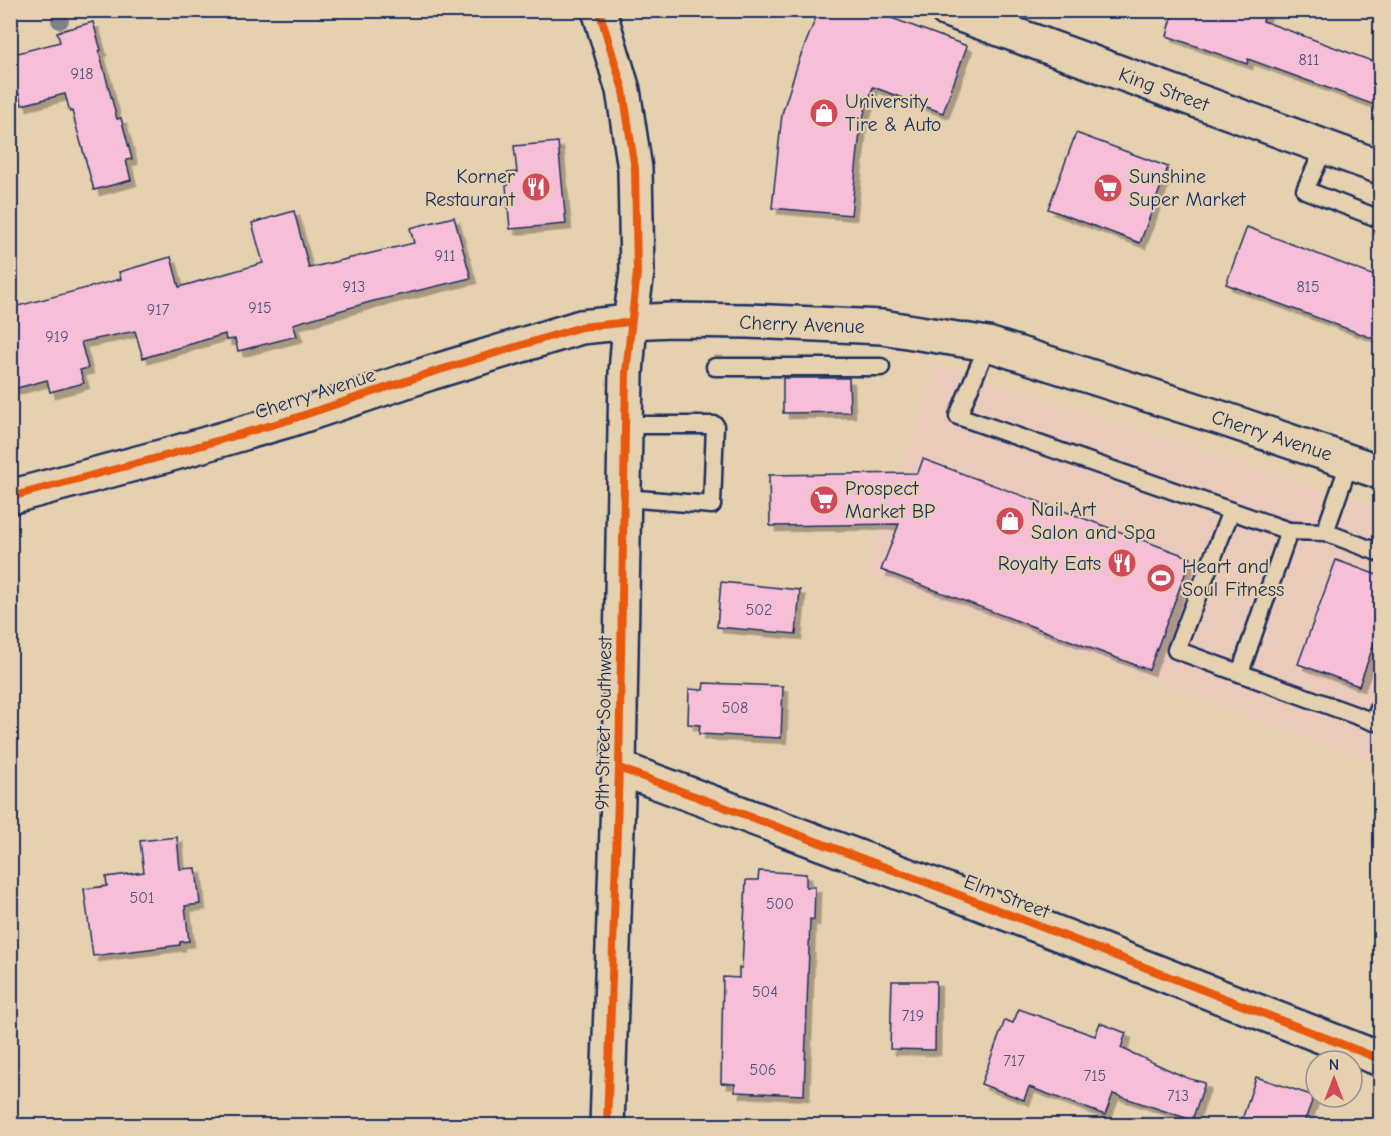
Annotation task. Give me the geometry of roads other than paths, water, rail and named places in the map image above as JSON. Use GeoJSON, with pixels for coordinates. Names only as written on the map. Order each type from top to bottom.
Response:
{"type":"FeatureCollection","features":[{"type":"Feature","properties":{"kind":"street","name":"9th Street Southwest"},"geometry":{"type":"LineString","coordinates":[[599,10],[623,90],[635,169],[637,272],[630,322],[626,425],[619,768],[607,1125]]}},
{"type":"Feature","properties":{"kind":"street","name":"King Street"},"geometry":{"type":"LineString","coordinates":[[947,10],[1380,168]]}},
{"type":"Feature","properties":{"kind":"street","name":"Cherry Avenue"},"geometry":{"type":"LineString","coordinates":[[10,497],[289,420],[430,373],[581,327],[671,320],[882,327],[988,344],[1380,471]]}},
{"type":"Feature","properties":{"kind":"street","name":"Elm Street"},"geometry":{"type":"LineString","coordinates":[[619,768],[964,897],[1380,1059]]}},
{"type":"Feature","properties":{"kind":"lane"},"geometry":{"type":"LineString","coordinates":[[1325,147],[1305,190],[1380,219]]}},
{"type":"Feature","properties":{"kind":"lane"},"geometry":{"type":"LineString","coordinates":[[988,344],[958,416],[1289,531],[1325,532],[1380,553]]}},
{"type":"Feature","properties":{"kind":"lane"},"geometry":{"type":"LineString","coordinates":[[715,367],[881,367]]}},
{"type":"Feature","properties":{"kind":"lane"},"geometry":{"type":"LineString","coordinates":[[624,498],[712,505],[715,425],[626,425]]}},
{"type":"Feature","properties":{"kind":"lane"},"geometry":{"type":"LineString","coordinates":[[1325,532],[1350,461]]}},
{"type":"Feature","properties":{"kind":"lane"},"geometry":{"type":"LineString","coordinates":[[1231,511],[1176,650],[1374,722],[1380,706]]}},
{"type":"Feature","properties":{"kind":"lane"},"geometry":{"type":"LineString","coordinates":[[1240,673],[1289,531]]}},
{"type":"Feature","properties":{"kind":"place","name":"University Tire & Auto"},"geometry":{"type":"Point","coordinates":[824,113]}},
{"type":"Feature","properties":{"kind":"place","name":"Korner Restaurant"},"geometry":{"type":"Point","coordinates":[536,187]}},
{"type":"Feature","properties":{"kind":"place","name":"Sunshine Super Market"},"geometry":{"type":"Point","coordinates":[1108,188]}},
{"type":"Feature","properties":{"kind":"place","name":"Prospect Market BP"},"geometry":{"type":"Point","coordinates":[824,500]}},
{"type":"Feature","properties":{"kind":"place","name":"Nail Art Salon and Spa"},"geometry":{"type":"Point","coordinates":[1010,521]}},
{"type":"Feature","properties":{"kind":"place","name":"Royalty Eats"},"geometry":{"type":"Point","coordinates":[1122,563]}},
{"type":"Feature","properties":{"kind":"place","name":"Heart and Soul Fitness"},"geometry":{"type":"Point","coordinates":[1161,578]}}]}
